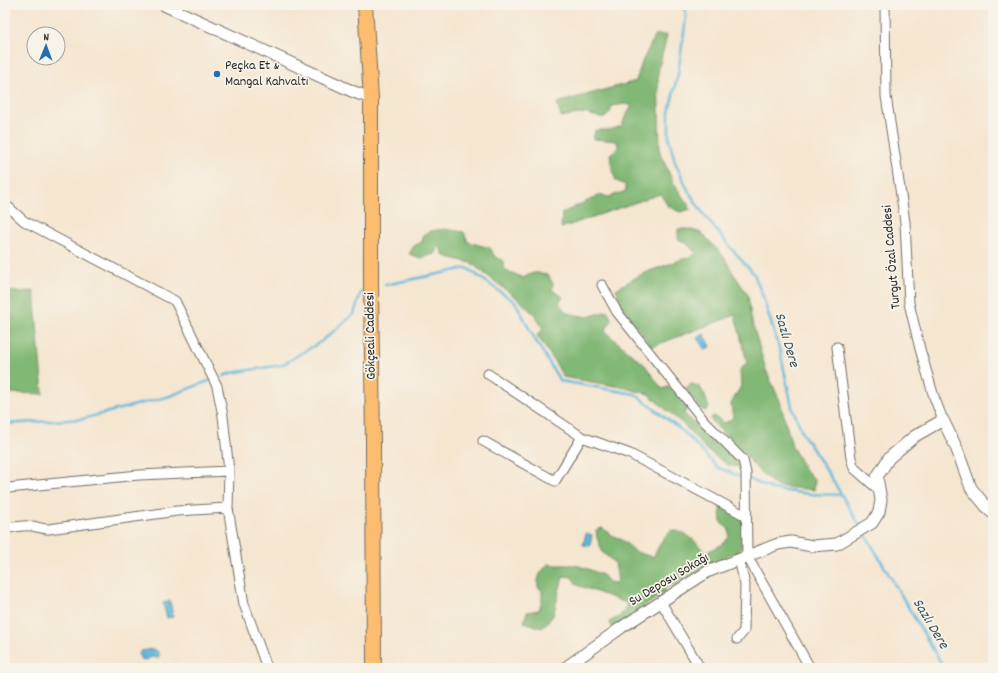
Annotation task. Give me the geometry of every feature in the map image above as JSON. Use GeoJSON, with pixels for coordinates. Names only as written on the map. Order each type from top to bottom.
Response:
{"type":"FeatureCollection","features":[{"type":"Feature","properties":{"kind":"main road","name":"Gökçeali Caddesi"},"geometry":{"type":"LineString","coordinates":[[365,5],[371,98],[374,668]]}},
{"type":"Feature","properties":{"kind":"street"},"geometry":{"type":"LineString","coordinates":[[164,5],[354,92],[371,98]]}},
{"type":"Feature","properties":{"kind":"street","name":"Turgut Özal Caddesi"},"geometry":{"type":"LineString","coordinates":[[886,5],[886,96],[905,222],[909,303],[920,349],[932,390],[943,420],[956,447],[971,488],[993,513]]}},
{"type":"Feature","properties":{"kind":"street"},"geometry":{"type":"LineString","coordinates":[[5,204],[24,221],[175,300],[218,386],[229,471],[228,508],[244,604],[267,668]]}},
{"type":"Feature","properties":{"kind":"street"},"geometry":{"type":"LineString","coordinates":[[602,285],[617,312],[705,422],[743,460],[746,473],[746,516],[743,557],[745,608],[744,632],[737,639]]}},
{"type":"Feature","properties":{"kind":"street"},"geometry":{"type":"LineString","coordinates":[[838,346],[850,450],[854,468],[879,490]]}},
{"type":"Feature","properties":{"kind":"street"},"geometry":{"type":"LineString","coordinates":[[488,374],[582,437],[630,454],[746,516]]}},
{"type":"Feature","properties":{"kind":"street","name":"Su Deposu Sokağı"},"geometry":{"type":"LineString","coordinates":[[565,668],[622,627],[707,572],[778,544],[791,542],[812,546],[837,544],[872,523],[879,512],[882,500],[877,477],[889,458],[915,436],[943,420]]}},
{"type":"Feature","properties":{"kind":"street"},"geometry":{"type":"LineString","coordinates":[[484,441],[555,481],[582,437]]}},
{"type":"Feature","properties":{"kind":"street"},"geometry":{"type":"LineString","coordinates":[[5,487],[8,488],[139,475],[229,471]]}},
{"type":"Feature","properties":{"kind":"street"},"geometry":{"type":"LineString","coordinates":[[5,529],[33,526],[41,529],[49,529],[177,511],[228,508]]}},
{"type":"Feature","properties":{"kind":"street"},"geometry":{"type":"LineString","coordinates":[[743,557],[810,668]]}},
{"type":"Feature","properties":{"kind":"street"},"geometry":{"type":"LineString","coordinates":[[660,602],[700,668]]}},
{"type":"Feature","properties":{"kind":"green space"},"geometry":{"type":"Polygon","coordinates":[[[655,35],[667,35],[658,72],[660,153],[674,184],[691,209],[680,212],[668,206],[660,194],[561,228],[562,213],[600,195],[609,197],[626,191],[625,185],[616,181],[612,169],[610,154],[618,148],[617,141],[593,139],[595,130],[609,130],[622,126],[625,117],[632,106],[626,104],[611,106],[611,111],[605,118],[585,113],[561,117],[557,103],[636,81],[642,62],[655,35]]]}},
{"type":"Feature","properties":{"kind":"green space"},"geometry":{"type":"Polygon","coordinates":[[[445,229],[464,232],[468,242],[490,248],[495,257],[504,261],[504,269],[523,278],[530,274],[536,273],[549,276],[553,284],[552,290],[563,297],[559,303],[567,313],[587,317],[608,311],[612,320],[605,330],[610,336],[645,365],[662,389],[668,387],[677,393],[687,408],[684,414],[738,460],[742,467],[729,466],[708,451],[683,424],[648,394],[621,387],[563,377],[537,335],[543,329],[535,315],[519,300],[471,263],[444,256],[439,245],[434,254],[421,258],[409,254],[414,246],[422,242],[424,234],[431,231],[445,229]]]}},
{"type":"Feature","properties":{"kind":"green space"},"geometry":{"type":"Polygon","coordinates":[[[678,229],[688,229],[702,233],[724,257],[748,295],[751,318],[766,370],[780,401],[792,446],[804,468],[815,480],[814,490],[776,486],[759,471],[710,419],[713,416],[725,423],[733,418],[731,404],[741,386],[740,370],[747,362],[735,315],[651,347],[622,307],[616,289],[644,273],[697,254],[687,244],[678,239],[678,229]]]}},
{"type":"Feature","properties":{"kind":"green space"},"geometry":{"type":"Polygon","coordinates":[[[34,291],[43,394],[10,393],[5,396],[5,292],[34,291]]]}},
{"type":"Feature","properties":{"kind":"green space"},"geometry":{"type":"Polygon","coordinates":[[[691,384],[699,386],[705,395],[709,408],[705,411],[699,408],[686,388],[691,384]]]}},
{"type":"Feature","properties":{"kind":"green space"},"geometry":{"type":"Polygon","coordinates":[[[720,506],[738,511],[744,522],[742,545],[739,553],[727,555],[726,560],[682,584],[668,586],[659,596],[613,628],[609,622],[619,617],[628,606],[624,602],[577,585],[572,577],[563,576],[553,616],[542,628],[524,622],[527,612],[539,610],[542,600],[542,591],[538,587],[538,580],[541,572],[548,564],[576,565],[603,575],[609,582],[615,583],[618,581],[615,563],[603,553],[597,538],[596,530],[602,528],[622,540],[636,552],[653,557],[664,537],[671,530],[677,531],[691,538],[705,553],[721,545],[729,537],[729,529],[721,523],[720,506]]]}},
{"type":"Feature","properties":{"kind":"water"},"geometry":{"type":"Polygon","coordinates":[[[704,334],[711,346],[705,350],[697,338],[704,334]]]}},
{"type":"Feature","properties":{"kind":"water"},"geometry":{"type":"Polygon","coordinates":[[[586,533],[592,535],[590,546],[583,545],[586,533]]]}},
{"type":"Feature","properties":{"kind":"water"},"geometry":{"type":"Polygon","coordinates":[[[170,601],[173,617],[167,618],[163,603],[170,601]]]}},
{"type":"Feature","properties":{"kind":"water"},"geometry":{"type":"Polygon","coordinates":[[[153,649],[158,652],[158,658],[151,657],[146,660],[141,659],[139,654],[141,651],[153,649]]]}},
{"type":"Feature","properties":{"kind":"waterway","name":"Sazlı Dere"},"geometry":{"type":"LineString","coordinates":[[685,5],[686,18],[678,74],[669,112],[669,139],[675,162],[689,192],[704,215],[754,274],[780,351],[792,407],[803,434],[860,526]]}},
{"type":"Feature","properties":{"kind":"waterway"},"geometry":{"type":"LineString","coordinates":[[385,285],[467,268],[516,303],[533,336],[560,381],[635,394],[685,433],[717,467],[744,478]]}},
{"type":"Feature","properties":{"kind":"waterway"},"geometry":{"type":"LineString","coordinates":[[224,376],[231,373],[282,365],[322,341],[354,314],[361,292],[366,291]]}},
{"type":"Feature","properties":{"kind":"waterway"},"geometry":{"type":"LineString","coordinates":[[5,424],[82,419],[170,396],[211,380]]}},
{"type":"Feature","properties":{"kind":"waterway"},"geometry":{"type":"LineString","coordinates":[[749,479],[772,489],[809,494],[842,495]]}},
{"type":"Feature","properties":{"kind":"waterway","name":"Sazlı Dere"},"geometry":{"type":"LineString","coordinates":[[864,532],[944,668]]}},
{"type":"Feature","properties":{"kind":"place","name":"Peçka Et & Mangal Kahvaltı"},"geometry":{"type":"Point","coordinates":[217,74]}}]}
